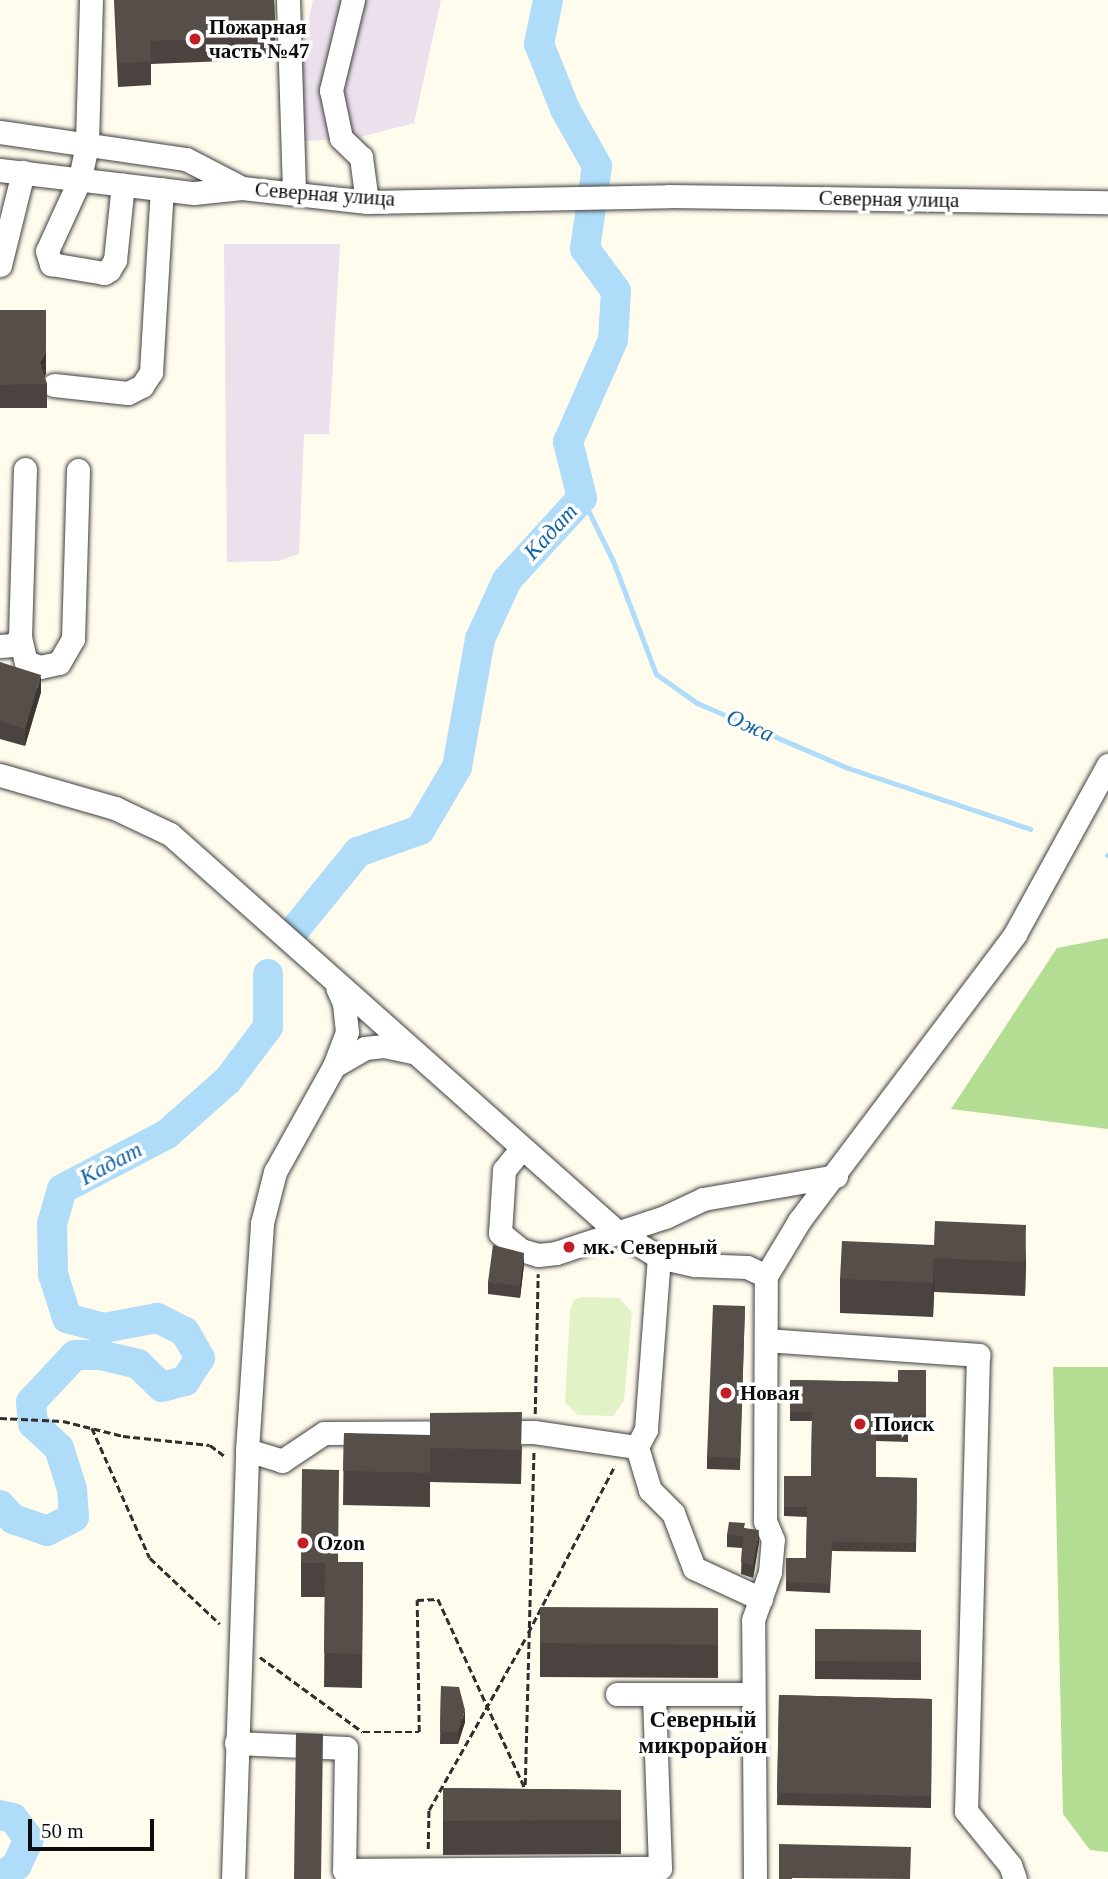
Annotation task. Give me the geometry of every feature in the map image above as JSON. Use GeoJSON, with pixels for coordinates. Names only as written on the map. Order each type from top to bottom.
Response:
{"type":"FeatureCollection","features":[{"type":"Feature","properties":{"kind":"street"},"geometry":{"type":"LineString","coordinates":[[91,0],[87,145],[80,179],[47,251],[51,264],[104,274],[115,260],[123,184]]}},
{"type":"Feature","properties":{"kind":"street"},"geometry":{"type":"LineString","coordinates":[[288,0],[294,193]]}},
{"type":"Feature","properties":{"kind":"street"},"geometry":{"type":"LineString","coordinates":[[353,0],[331,90],[341,138],[361,157],[367,202]]}},
{"type":"Feature","properties":{"kind":"street","name":"Северная улица"},"geometry":{"type":"LineString","coordinates":[[0,132],[186,159],[242,188]]}},
{"type":"Feature","properties":{"kind":"street"},"geometry":{"type":"LineString","coordinates":[[0,265],[11,171]]}},
{"type":"Feature","properties":{"kind":"street","name":"Северная улица"},"geometry":{"type":"LineString","coordinates":[[11,171],[194,192],[242,188],[367,202],[669,196],[1108,202]]}},
{"type":"Feature","properties":{"kind":"street"},"geometry":{"type":"LineString","coordinates":[[54,385],[128,393],[142,386],[151,372],[162,189]]}},
{"type":"Feature","properties":{"kind":"street"},"geometry":{"type":"LineString","coordinates":[[25,469],[10,641],[26,662],[40,667],[59,663],[73,639],[78,470]]}},
{"type":"Feature","properties":{"kind":"street"},"geometry":{"type":"LineString","coordinates":[[755,1879],[753,1620],[770,1572],[773,1540],[765,1521],[766,1276],[799,1221],[836,1176],[1014,934],[1108,765]]}},
{"type":"Feature","properties":{"kind":"street"},"geometry":{"type":"LineString","coordinates":[[0,775],[115,808],[170,834],[335,984],[416,1052],[521,1149],[616,1231],[659,1257],[695,1265],[747,1267],[766,1276]]}},
{"type":"Feature","properties":{"kind":"street"},"geometry":{"type":"LineString","coordinates":[[233,1879],[240,1643],[239,1457],[262,1223],[275,1172],[334,1066],[347,1032],[344,1003],[335,984]]}},
{"type":"Feature","properties":{"kind":"street"},"geometry":{"type":"LineString","coordinates":[[334,1066],[365,1048],[384,1046],[416,1052]]}},
{"type":"Feature","properties":{"kind":"street"},"geometry":{"type":"LineString","coordinates":[[521,1149],[505,1170],[500,1233],[521,1250],[538,1255],[556,1253],[703,1199],[836,1176]]}},
{"type":"Feature","properties":{"kind":"street"},"geometry":{"type":"LineString","coordinates":[[631,1447],[646,1429],[659,1257]]}},
{"type":"Feature","properties":{"kind":"street"},"geometry":{"type":"LineString","coordinates":[[766,1340],[978,1355],[967,1811],[1010,1865],[1015,1879]]}},
{"type":"Feature","properties":{"kind":"street"},"geometry":{"type":"LineString","coordinates":[[239,1457],[282,1461],[324,1433],[534,1432],[631,1447]]}},
{"type":"Feature","properties":{"kind":"street"},"geometry":{"type":"LineString","coordinates":[[631,1447],[650,1490],[673,1513],[694,1568],[761,1599]]}},
{"type":"Feature","properties":{"kind":"street"},"geometry":{"type":"LineString","coordinates":[[617,1694],[753,1694]]}},
{"type":"Feature","properties":{"kind":"street"},"geometry":{"type":"LineString","coordinates":[[236,1743],[346,1748],[344,1874],[632,1874],[660,1868],[654,1694]]}},
{"type":"Feature","properties":{"kind":"path"},"geometry":{"type":"LineString","coordinates":[[92,1428],[150,1558],[240,1643],[363,1732],[419,1732],[417,1600],[438,1599],[525,1788],[526,1636],[538,1255]]}},
{"type":"Feature","properties":{"kind":"path"},"geometry":{"type":"LineString","coordinates":[[0,1418],[63,1421],[122,1436],[210,1445],[239,1457]]}},
{"type":"Feature","properties":{"kind":"path"},"geometry":{"type":"LineString","coordinates":[[427,1872],[429,1810],[489,1709],[526,1636],[631,1447]]}},
{"type":"Feature","properties":{"kind":"shaded area"},"geometry":{"type":"Polygon","coordinates":[[[313,0],[441,0],[414,123],[360,137],[295,142],[296,76],[313,0]]]}},
{"type":"Feature","properties":{"kind":"shaded area"},"geometry":{"type":"Polygon","coordinates":[[[224,244],[340,244],[329,434],[304,434],[299,554],[278,561],[227,562],[224,244]]]}},
{"type":"Feature","properties":{"kind":"green space"},"geometry":{"type":"Polygon","coordinates":[[[1108,938],[1108,1129],[951,1109],[1057,948],[1108,938]]]}},
{"type":"Feature","properties":{"kind":"green space"},"geometry":{"type":"Polygon","coordinates":[[[581,1297],[619,1298],[632,1312],[624,1401],[613,1416],[578,1415],[565,1403],[570,1311],[574,1300],[581,1297]]]}},
{"type":"Feature","properties":{"kind":"green space"},"geometry":{"type":"Polygon","coordinates":[[[1053,1367],[1108,1367],[1108,1852],[1090,1850],[1063,1814],[1053,1367]]]}},
{"type":"Feature","properties":{"kind":"building"},"geometry":{"type":"Polygon","coordinates":[[[115,0],[274,0],[276,36],[150,41],[151,62],[118,63],[115,0]]]}},
{"type":"Feature","properties":{"kind":"building"},"geometry":{"type":"Polygon","coordinates":[[[0,310],[46,310],[46,351],[40,361],[47,384],[0,385],[0,310]]]}},
{"type":"Feature","properties":{"kind":"building"},"geometry":{"type":"Polygon","coordinates":[[[0,662],[41,675],[25,729],[0,721],[0,662]]]}},
{"type":"Feature","properties":{"kind":"building"},"geometry":{"type":"Polygon","coordinates":[[[935,1221],[1026,1225],[1025,1262],[934,1258],[933,1283],[840,1279],[842,1241],[934,1245],[935,1221]]]}},
{"type":"Feature","properties":{"kind":"building"},"geometry":{"type":"Polygon","coordinates":[[[493,1245],[524,1253],[520,1286],[488,1282],[493,1245]]]}},
{"type":"Feature","properties":{"kind":"building","name":"Новая"},"geometry":{"type":"Polygon","coordinates":[[[713,1305],[745,1306],[740,1458],[707,1457],[713,1305]]]}},
{"type":"Feature","properties":{"kind":"building"},"geometry":{"type":"Polygon","coordinates":[[[898,1370],[926,1370],[926,1415],[908,1415],[908,1433],[876,1432],[876,1477],[917,1478],[916,1543],[832,1542],[830,1584],[786,1582],[786,1558],[806,1558],[807,1507],[784,1507],[784,1476],[811,1476],[812,1412],[790,1412],[790,1380],[898,1382],[898,1370]]]}},
{"type":"Feature","properties":{"kind":"building"},"geometry":{"type":"Polygon","coordinates":[[[522,1412],[521,1450],[430,1448],[430,1473],[343,1471],[344,1433],[430,1435],[430,1413],[522,1412]]]}},
{"type":"Feature","properties":{"kind":"building"},"geometry":{"type":"Polygon","coordinates":[[[302,1469],[339,1470],[338,1562],[363,1562],[362,1654],[324,1653],[325,1563],[301,1563],[302,1469]]]}},
{"type":"Feature","properties":{"kind":"building"},"geometry":{"type":"Polygon","coordinates":[[[729,1522],[745,1523],[744,1528],[759,1530],[753,1566],[741,1562],[743,1536],[727,1535],[729,1522]]]}},
{"type":"Feature","properties":{"kind":"building"},"geometry":{"type":"Polygon","coordinates":[[[540,1607],[718,1608],[718,1645],[540,1643],[540,1607]]]}},
{"type":"Feature","properties":{"kind":"building"},"geometry":{"type":"Polygon","coordinates":[[[815,1629],[921,1630],[921,1662],[815,1661],[815,1629]]]}},
{"type":"Feature","properties":{"kind":"building"},"geometry":{"type":"Polygon","coordinates":[[[441,1686],[459,1687],[465,1710],[458,1732],[440,1732],[441,1686]]]}},
{"type":"Feature","properties":{"kind":"building"},"geometry":{"type":"Polygon","coordinates":[[[779,1695],[932,1699],[931,1796],[777,1793],[779,1695]]]}},
{"type":"Feature","properties":{"kind":"building"},"geometry":{"type":"Polygon","coordinates":[[[296,1733],[323,1734],[321,1879],[294,1879],[296,1733]]]}},
{"type":"Feature","properties":{"kind":"building"},"geometry":{"type":"Polygon","coordinates":[[[443,1788],[621,1790],[621,1820],[443,1821],[443,1788]]]}},
{"type":"Feature","properties":{"kind":"building"},"geometry":{"type":"Polygon","coordinates":[[[779,1844],[911,1847],[910,1879],[779,1879],[779,1844]]]}},
{"type":"Feature","properties":{"kind":"waterway","name":"Ожа"},"geometry":{"type":"LineString","coordinates":[[297,927],[358,852],[420,830],[457,767],[480,639],[507,580],[582,498],[568,442],[613,340],[616,291],[585,249],[597,166],[565,109],[539,44],[548,0]]}},
{"type":"Feature","properties":{"kind":"waterway","name":"Ожа"},"geometry":{"type":"LineString","coordinates":[[582,498],[613,561],[656,674],[697,703],[848,768],[1030,829]]}},
{"type":"Feature","properties":{"kind":"waterway","name":"Кадат"},"geometry":{"type":"LineString","coordinates":[[0,1505],[13,1519],[47,1531],[74,1517],[72,1489],[59,1448],[33,1424],[31,1402],[75,1355],[100,1355],[138,1364],[162,1387],[185,1381],[200,1358],[185,1332],[157,1318],[104,1328],[67,1318],[53,1274],[52,1224],[62,1189],[167,1134],[228,1080],[268,1027],[268,974]]}},
{"type":"Feature","properties":{"kind":"waterway","name":"Кадат"},"geometry":{"type":"LineString","coordinates":[[0,1815],[13,1818],[29,1839],[17,1865],[0,1878]]}},
{"type":"Feature","properties":{"kind":"place","name":"Пожарная часть №47"},"geometry":{"type":"Point","coordinates":[195,39]}},
{"type":"Feature","properties":{"kind":"place","name":"мк. Северный"},"geometry":{"type":"Point","coordinates":[569,1247]}},
{"type":"Feature","properties":{"kind":"place","name":"Новая"},"geometry":{"type":"Point","coordinates":[726,1393]}},
{"type":"Feature","properties":{"kind":"place","name":"Поиск"},"geometry":{"type":"Point","coordinates":[860,1424]}},
{"type":"Feature","properties":{"kind":"place","name":"Ozon"},"geometry":{"type":"Point","coordinates":[303,1543]}},
{"type":"Feature","properties":{"kind":"district","name":"Северный микрорайон"},"geometry":{"type":"Point","coordinates":[703,1733]}}]}
